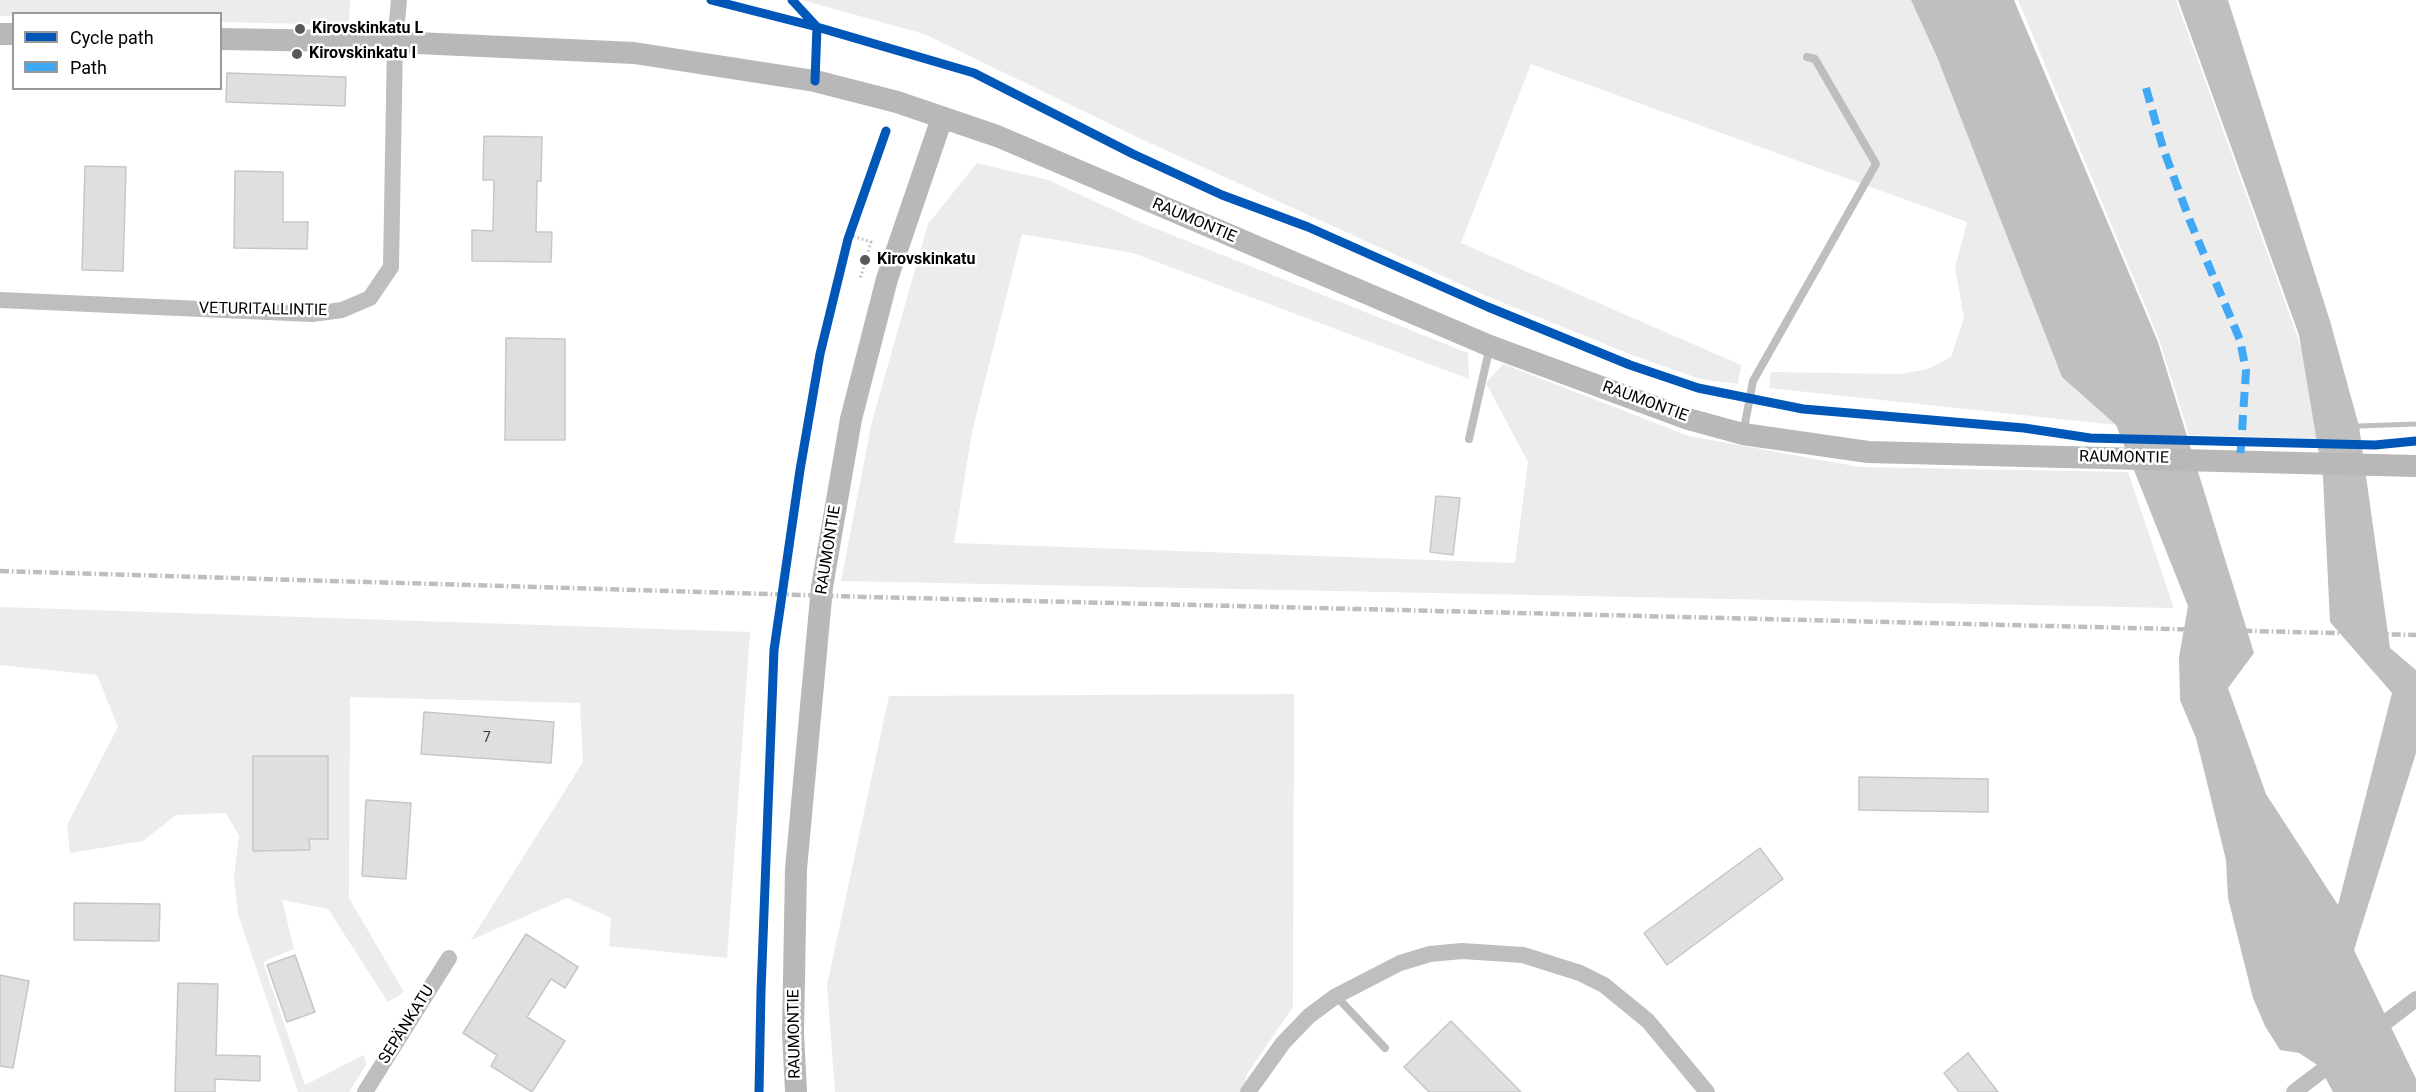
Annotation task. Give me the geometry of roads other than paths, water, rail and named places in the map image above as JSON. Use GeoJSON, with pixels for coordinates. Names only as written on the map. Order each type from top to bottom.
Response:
{"type":"FeatureCollection","features":[{"type":"Feature","properties":{"kind":"street","name":"VETURITALLINTIE"},"geometry":{"type":"LineString","coordinates":[[0,300],[312,314],[342,310],[370,298],[391,267],[395,42],[399,0]]}},
{"type":"Feature","properties":{"kind":"street"},"geometry":{"type":"LineString","coordinates":[[222,39],[395,42],[580,49],[645,54],[815,81],[897,102],[942,118]]}},
{"type":"Feature","properties":{"kind":"street","name":"RAUMONTIE"},"geometry":{"type":"LineString","coordinates":[[795,1092],[793,1033],[796,869],[822,587],[851,419],[887,279],[942,118],[997,136],[1491,346],[1688,419],[1743,434],[1868,452],[2416,466]]}},
{"type":"Feature","properties":{"kind":"street"},"geometry":{"type":"LineString","coordinates":[[1248,1092],[1283,1042],[1310,1016],[1336,996],[1400,963],[1430,954],[1462,951],[1524,955],[1580,973],[1605,985],[1648,1021],[1707,1092]]}},
{"type":"Feature","properties":{"kind":"street","name":"SEPÄNKATU"},"geometry":{"type":"LineString","coordinates":[[365,1092],[449,958]]}},
{"type":"Feature","properties":{"kind":"street"},"geometry":{"type":"LineString","coordinates":[[2299,1088],[2415,1000]]}},
{"type":"Feature","properties":{"kind":"lane"},"geometry":{"type":"LineString","coordinates":[[1743,434],[1753,381],[1876,164],[1815,59],[1807,57]]}},
{"type":"Feature","properties":{"kind":"lane"},"geometry":{"type":"LineString","coordinates":[[1469,439],[1491,346]]}},
{"type":"Feature","properties":{"kind":"lane"},"geometry":{"type":"LineString","coordinates":[[1336,996],[1385,1048]]}},
{"type":"Feature","properties":{"kind":"waterway"},"geometry":{"type":"LineString","coordinates":[[2359,426],[2416,424]]}},
{"type":"Feature","properties":{"kind":"railway"},"geometry":{"type":"LineString","coordinates":[[0,571],[868,597],[2416,635]]}},
{"type":"Feature","properties":{"kind":"place","name":"Kirovskinkatu L"},"geometry":{"type":"Point","coordinates":[300,29]}},
{"type":"Feature","properties":{"kind":"place","name":"Kirovskinkatu I"},"geometry":{"type":"Point","coordinates":[297,54]}},
{"type":"Feature","properties":{"kind":"place","name":"Kirovskinkatu"},"geometry":{"type":"Point","coordinates":[865,260]}}]}
